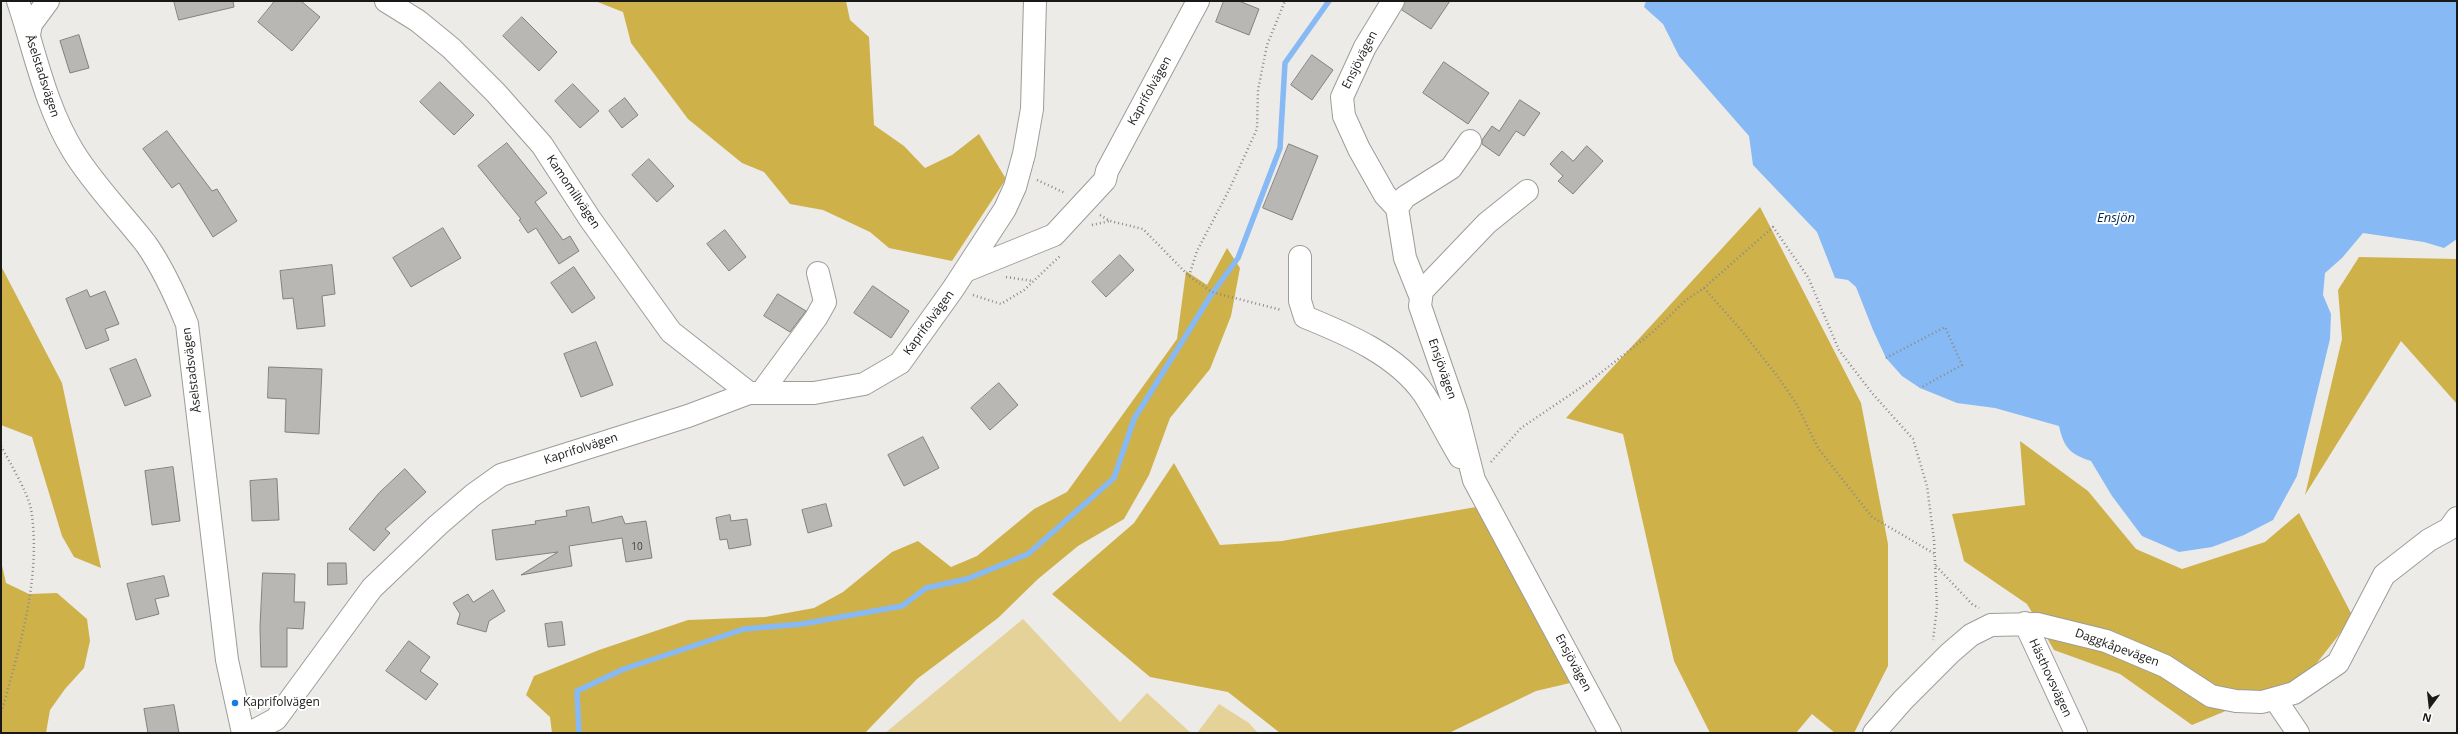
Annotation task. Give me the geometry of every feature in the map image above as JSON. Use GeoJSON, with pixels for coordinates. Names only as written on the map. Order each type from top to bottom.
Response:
{"type":"FeatureCollection","features":[{"type":"Feature","properties":{"kind":"street","name":"Åselstadsvägen"},"geometry":{"type":"LineString","coordinates":[[18,1],[48,101],[60,128],[74,153],[147,245],[179,303],[187,324],[227,660],[242,733]]}},
{"type":"Feature","properties":{"kind":"street"},"geometry":{"type":"LineString","coordinates":[[29,35],[31,24],[48,1]]}},
{"type":"Feature","properties":{"kind":"street","name":"Kamomillvägen"},"geometry":{"type":"LineString","coordinates":[[386,1],[418,21],[451,48],[496,93],[542,146],[590,219],[671,332],[755,393]]}},
{"type":"Feature","properties":{"kind":"street","name":"Kaprifolvägen"},"geometry":{"type":"LineString","coordinates":[[250,733],[276,719],[372,588],[438,525],[473,495],[501,475],[688,416],[755,393],[814,394],[864,384],[900,363],[953,289],[1005,208],[1019,172],[1032,109],[1035,1]]}},
{"type":"Feature","properties":{"kind":"street","name":"Kaprifolvägen"},"geometry":{"type":"LineString","coordinates":[[965,271],[1054,235],[1105,180],[1106,171],[1198,1]]}},
{"type":"Feature","properties":{"kind":"street","name":"Ensjövägen"},"geometry":{"type":"LineString","coordinates":[[1393,1],[1365,47],[1342,97],[1344,116],[1359,149],[1385,195],[1397,208],[1405,258],[1421,298],[1420,306],[1455,406],[1474,480],[1610,733]]}},
{"type":"Feature","properties":{"kind":"street"},"geometry":{"type":"LineString","coordinates":[[1397,208],[1405,197],[1451,168],[1470,141]]}},
{"type":"Feature","properties":{"kind":"street"},"geometry":{"type":"LineString","coordinates":[[1421,298],[1422,291],[1487,224],[1527,191]]}},
{"type":"Feature","properties":{"kind":"street"},"geometry":{"type":"LineString","coordinates":[[1300,257],[1300,301],[1305,317],[1364,344],[1388,359],[1406,374],[1423,392],[1474,480]]}},
{"type":"Feature","properties":{"kind":"street"},"geometry":{"type":"LineString","coordinates":[[755,393],[816,318],[825,302],[818,273]]}},
{"type":"Feature","properties":{"kind":"street","name":"Daggkåpevägen"},"geometry":{"type":"LineString","coordinates":[[1874,733],[1902,700],[1971,635],[1991,625],[2018,624],[2055,627],[2106,641],[2165,666],[2211,696],[2236,701],[2262,702],[2294,694],[2338,663],[2384,575],[2428,540],[2449,529],[2457,518]]}},
{"type":"Feature","properties":{"kind":"street","name":"Hästhovsvägen"},"geometry":{"type":"LineString","coordinates":[[2018,624],[2076,733]]}},
{"type":"Feature","properties":{"kind":"street"},"geometry":{"type":"LineString","coordinates":[[2275,699],[2298,733]]}},
{"type":"Feature","properties":{"kind":"path"},"geometry":{"type":"LineString","coordinates":[[1189,276],[1196,251],[1229,190],[1257,129],[1258,90],[1266,45],[1285,1]]}},
{"type":"Feature","properties":{"kind":"path"},"geometry":{"type":"LineString","coordinates":[[1019,172],[1083,204],[1110,221],[1143,229],[1189,276],[1212,292],[1305,317]]}},
{"type":"Feature","properties":{"kind":"path"},"geometry":{"type":"LineString","coordinates":[[1089,226],[1110,221]]}},
{"type":"Feature","properties":{"kind":"path"},"geometry":{"type":"LineString","coordinates":[[1474,480],[1521,428],[1589,382],[1654,331],[1686,300],[1704,288],[1773,227],[1808,277],[1839,350],[1872,392],[1914,440],[1927,486],[1935,554],[1937,607],[1932,645]]}},
{"type":"Feature","properties":{"kind":"path"},"geometry":{"type":"LineString","coordinates":[[953,289],[1001,304],[1024,290],[1066,251]]}},
{"type":"Feature","properties":{"kind":"path"},"geometry":{"type":"LineString","coordinates":[[1704,288],[1741,330],[1778,377],[1796,403],[1818,448],[1872,517],[1935,554]]}},
{"type":"Feature","properties":{"kind":"path"},"geometry":{"type":"LineString","coordinates":[[1886,358],[1945,327],[1962,365],[1920,388]]}},
{"type":"Feature","properties":{"kind":"path"},"geometry":{"type":"LineString","coordinates":[[1,446],[31,508],[32,586],[19,646],[1,714]]}},
{"type":"Feature","properties":{"kind":"path"},"geometry":{"type":"LineString","coordinates":[[1935,566],[1972,604],[2018,624]]}},
{"type":"Feature","properties":{"kind":"shaded area"},"geometry":{"type":"Polygon","coordinates":[[[595,1],[846,1],[850,20],[869,37],[874,125],[904,146],[925,168],[952,155],[979,134],[1006,179],[952,261],[889,248],[870,232],[823,210],[790,204],[764,172],[742,163],[688,119],[631,43],[623,12],[595,1]]]}},
{"type":"Feature","properties":{"kind":"shaded area"},"geometry":{"type":"Polygon","coordinates":[[[1760,207],[1861,403],[1888,544],[1888,666],[1854,733],[1835,733],[1812,714],[1796,733],[1710,733],[1674,661],[1623,434],[1566,418],[1760,207]]]}},
{"type":"Feature","properties":{"kind":"shaded area"},"geometry":{"type":"Polygon","coordinates":[[[1227,248],[1240,268],[1231,316],[1210,369],[1170,418],[1149,475],[1124,519],[1078,546],[1038,579],[998,618],[917,679],[865,733],[552,733],[550,717],[526,695],[534,676],[599,650],[688,620],[765,617],[814,608],[843,592],[892,552],[918,541],[951,567],[977,556],[1034,509],[1067,492],[1177,339],[1186,271],[1207,285],[1227,248]]]}},
{"type":"Feature","properties":{"kind":"shaded area"},"geometry":{"type":"Polygon","coordinates":[[[2359,257],[2457,259],[2457,404],[2401,341],[2305,495],[2342,339],[2338,290],[2359,257]]]}},
{"type":"Feature","properties":{"kind":"shaded area"},"geometry":{"type":"Polygon","coordinates":[[[1,266],[62,383],[101,568],[74,557],[62,536],[32,437],[1,425],[1,266]]]}},
{"type":"Feature","properties":{"kind":"shaded area"},"geometry":{"type":"Polygon","coordinates":[[[2020,441],[2088,491],[2136,549],[2182,569],[2265,542],[2299,513],[2353,617],[2305,678],[2192,725],[2120,674],[2054,650],[2027,604],[1964,561],[1952,514],[2025,505],[2020,441]]]}},
{"type":"Feature","properties":{"kind":"shaded area"},"geometry":{"type":"Polygon","coordinates":[[[1174,463],[1220,545],[1282,541],[1476,507],[1570,683],[1536,691],[1449,733],[1280,733],[1228,692],[1150,677],[1052,594],[1134,523],[1174,463]]]}},
{"type":"Feature","properties":{"kind":"shaded area"},"geometry":{"type":"Polygon","coordinates":[[[1,561],[6,583],[29,594],[57,593],[87,619],[90,641],[84,668],[65,689],[50,710],[46,733],[1,733],[1,561]]]}},
{"type":"Feature","properties":{"kind":"shaded area"},"geometry":{"type":"Polygon","coordinates":[[[1023,619],[1120,722],[1147,693],[1191,733],[885,733],[1023,619]]]}},
{"type":"Feature","properties":{"kind":"shaded area"},"geometry":{"type":"Polygon","coordinates":[[[1219,704],[1249,723],[1258,733],[1197,733],[1219,704]]]}},
{"type":"Feature","properties":{"kind":"water","name":"Ensjön"},"geometry":{"type":"Polygon","coordinates":[[[1646,1],[2457,1],[2457,239],[2444,248],[2424,242],[2363,233],[2342,258],[2325,273],[2323,295],[2331,314],[2330,339],[2297,476],[2273,520],[2244,535],[2212,547],[2179,552],[2142,536],[2112,496],[2091,461],[2078,456],[2069,449],[2063,440],[2059,426],[1995,408],[1957,403],[1920,388],[1902,376],[1886,358],[1856,287],[1848,280],[1835,278],[1817,232],[1753,165],[1749,136],[1679,56],[1663,24],[1644,7],[1646,1]]]}},
{"type":"Feature","properties":{"kind":"building"},"geometry":{"type":"Polygon","coordinates":[[[174,1],[233,1],[234,7],[179,20],[174,1]]]}},
{"type":"Feature","properties":{"kind":"building"},"geometry":{"type":"Polygon","coordinates":[[[275,1],[301,1],[320,17],[292,51],[258,22],[275,1]]]}},
{"type":"Feature","properties":{"kind":"building"},"geometry":{"type":"Polygon","coordinates":[[[1224,1],[1239,1],[1259,9],[1249,35],[1216,22],[1224,1]]]}},
{"type":"Feature","properties":{"kind":"building"},"geometry":{"type":"Polygon","coordinates":[[[1405,1],[1450,1],[1431,29],[1402,10],[1405,1]]]}},
{"type":"Feature","properties":{"kind":"building"},"geometry":{"type":"Polygon","coordinates":[[[522,17],[557,52],[539,71],[503,36],[522,17]]]}},
{"type":"Feature","properties":{"kind":"building"},"geometry":{"type":"Polygon","coordinates":[[[79,35],[89,68],[70,73],[60,41],[79,35]]]}},
{"type":"Feature","properties":{"kind":"building"},"geometry":{"type":"Polygon","coordinates":[[[1312,55],[1333,70],[1312,100],[1291,85],[1312,55]]]}},
{"type":"Feature","properties":{"kind":"building"},"geometry":{"type":"Polygon","coordinates":[[[1444,62],[1489,93],[1468,124],[1423,93],[1444,62]]]}},
{"type":"Feature","properties":{"kind":"building"},"geometry":{"type":"Polygon","coordinates":[[[440,82],[474,115],[454,135],[420,102],[440,82]]]}},
{"type":"Feature","properties":{"kind":"building"},"geometry":{"type":"Polygon","coordinates":[[[573,84],[599,111],[580,128],[555,101],[573,84]]]}},
{"type":"Feature","properties":{"kind":"building"},"geometry":{"type":"Polygon","coordinates":[[[625,98],[638,115],[622,128],[609,111],[625,98]]]}},
{"type":"Feature","properties":{"kind":"building"},"geometry":{"type":"Polygon","coordinates":[[[1520,100],[1540,113],[1524,136],[1516,131],[1499,156],[1482,144],[1482,140],[1492,126],[1499,131],[1520,100]]]}},
{"type":"Feature","properties":{"kind":"building"},"geometry":{"type":"Polygon","coordinates":[[[167,131],[212,191],[217,189],[237,221],[213,237],[179,183],[172,188],[143,149],[167,131]]]}},
{"type":"Feature","properties":{"kind":"building"},"geometry":{"type":"Polygon","coordinates":[[[507,143],[547,193],[535,202],[563,240],[570,236],[579,251],[559,264],[536,228],[528,233],[519,220],[521,219],[478,166],[507,143]]]}},
{"type":"Feature","properties":{"kind":"building"},"geometry":{"type":"Polygon","coordinates":[[[1289,144],[1318,156],[1292,220],[1263,208],[1289,144]]]}},
{"type":"Feature","properties":{"kind":"building"},"geometry":{"type":"Polygon","coordinates":[[[1587,146],[1603,161],[1573,194],[1558,181],[1563,176],[1550,164],[1562,151],[1573,161],[1587,146]]]}},
{"type":"Feature","properties":{"kind":"building"},"geometry":{"type":"Polygon","coordinates":[[[649,159],[674,186],[657,202],[632,175],[649,159]]]}},
{"type":"Feature","properties":{"kind":"building"},"geometry":{"type":"Polygon","coordinates":[[[443,228],[461,258],[411,287],[393,258],[443,228]]]}},
{"type":"Feature","properties":{"kind":"building"},"geometry":{"type":"Polygon","coordinates":[[[725,230],[746,257],[729,271],[707,244],[725,230]]]}},
{"type":"Feature","properties":{"kind":"building"},"geometry":{"type":"Polygon","coordinates":[[[1120,255],[1134,270],[1106,297],[1092,282],[1120,255]]]}},
{"type":"Feature","properties":{"kind":"building"},"geometry":{"type":"Polygon","coordinates":[[[332,265],[335,294],[322,296],[325,326],[297,329],[293,298],[283,299],[280,271],[332,265]]]}},
{"type":"Feature","properties":{"kind":"building"},"geometry":{"type":"Polygon","coordinates":[[[574,267],[595,298],[572,313],[551,283],[574,267]]]}},
{"type":"Feature","properties":{"kind":"building"},"geometry":{"type":"Polygon","coordinates":[[[873,286],[909,311],[891,338],[854,313],[873,286]]]}},
{"type":"Feature","properties":{"kind":"building"},"geometry":{"type":"Polygon","coordinates":[[[87,290],[90,297],[105,291],[119,324],[105,329],[109,340],[86,349],[66,299],[87,290]]]}},
{"type":"Feature","properties":{"kind":"building"},"geometry":{"type":"Polygon","coordinates":[[[778,294],[806,311],[790,332],[764,316],[778,294]]]}},
{"type":"Feature","properties":{"kind":"building"},"geometry":{"type":"Polygon","coordinates":[[[596,342],[613,385],[581,397],[564,354],[596,342]]]}},
{"type":"Feature","properties":{"kind":"building"},"geometry":{"type":"Polygon","coordinates":[[[136,359],[151,396],[125,406],[110,369],[136,359]]]}},
{"type":"Feature","properties":{"kind":"building"},"geometry":{"type":"Polygon","coordinates":[[[269,367],[322,369],[319,434],[285,432],[286,399],[268,398],[269,367]]]}},
{"type":"Feature","properties":{"kind":"building"},"geometry":{"type":"Polygon","coordinates":[[[999,383],[1018,405],[990,430],[971,408],[999,383]]]}},
{"type":"Feature","properties":{"kind":"building"},"geometry":{"type":"Polygon","coordinates":[[[923,437],[939,468],[904,486],[888,455],[923,437]]]}},
{"type":"Feature","properties":{"kind":"building"},"geometry":{"type":"Polygon","coordinates":[[[173,467],[180,521],[152,525],[145,471],[173,467]]]}},
{"type":"Feature","properties":{"kind":"building"},"geometry":{"type":"Polygon","coordinates":[[[405,469],[426,492],[385,529],[390,533],[374,551],[349,529],[379,493],[405,469]]]}},
{"type":"Feature","properties":{"kind":"building"},"geometry":{"type":"Polygon","coordinates":[[[277,479],[279,520],[252,521],[250,481],[277,479]]]}},
{"type":"Feature","properties":{"kind":"building"},"geometry":{"type":"Polygon","coordinates":[[[826,504],[832,526],[808,533],[802,510],[826,504]]]}},
{"type":"Feature","properties":{"kind":"building"},"geometry":{"type":"Polygon","coordinates":[[[589,507],[592,523],[622,516],[625,524],[646,521],[652,558],[626,562],[622,538],[569,546],[572,566],[521,575],[558,552],[496,560],[492,530],[536,524],[535,521],[567,516],[566,511],[589,507]]]}},
{"type":"Feature","properties":{"kind":"building"},"geometry":{"type":"Polygon","coordinates":[[[730,515],[731,521],[747,519],[751,545],[729,549],[727,539],[720,540],[716,518],[730,515]]]}},
{"type":"Feature","properties":{"kind":"building"},"geometry":{"type":"Polygon","coordinates":[[[328,563],[346,563],[347,584],[328,585],[328,563]]]}},
{"type":"Feature","properties":{"kind":"building"},"geometry":{"type":"Polygon","coordinates":[[[263,573],[295,574],[294,602],[305,602],[303,629],[287,628],[287,667],[261,667],[260,627],[263,573]]]}},
{"type":"Feature","properties":{"kind":"building"},"geometry":{"type":"Polygon","coordinates":[[[164,576],[169,596],[155,599],[159,614],[136,620],[127,584],[164,576]]]}},
{"type":"Feature","properties":{"kind":"building"},"geometry":{"type":"Polygon","coordinates":[[[493,590],[505,611],[489,621],[486,632],[457,624],[460,614],[453,603],[468,594],[473,602],[493,590]]]}},
{"type":"Feature","properties":{"kind":"building"},"geometry":{"type":"Polygon","coordinates":[[[562,622],[565,645],[548,647],[545,624],[562,622]]]}},
{"type":"Feature","properties":{"kind":"building"},"geometry":{"type":"Polygon","coordinates":[[[409,641],[430,657],[420,671],[438,684],[426,700],[386,671],[409,641]]]}},
{"type":"Feature","properties":{"kind":"building"},"geometry":{"type":"Polygon","coordinates":[[[174,705],[179,733],[148,733],[144,709],[174,705]]]}},
{"type":"Feature","properties":{"kind":"waterway"},"geometry":{"type":"LineString","coordinates":[[579,733],[577,691],[624,669],[744,629],[802,624],[902,606],[926,588],[967,579],[1028,554],[1114,478],[1134,419],[1211,295],[1238,258],[1280,148],[1285,63],[1329,1]]}},
{"type":"Feature","properties":{"kind":"place","name":"Kaprifolvägen"},"geometry":{"type":"Point","coordinates":[235,703]}}]}
